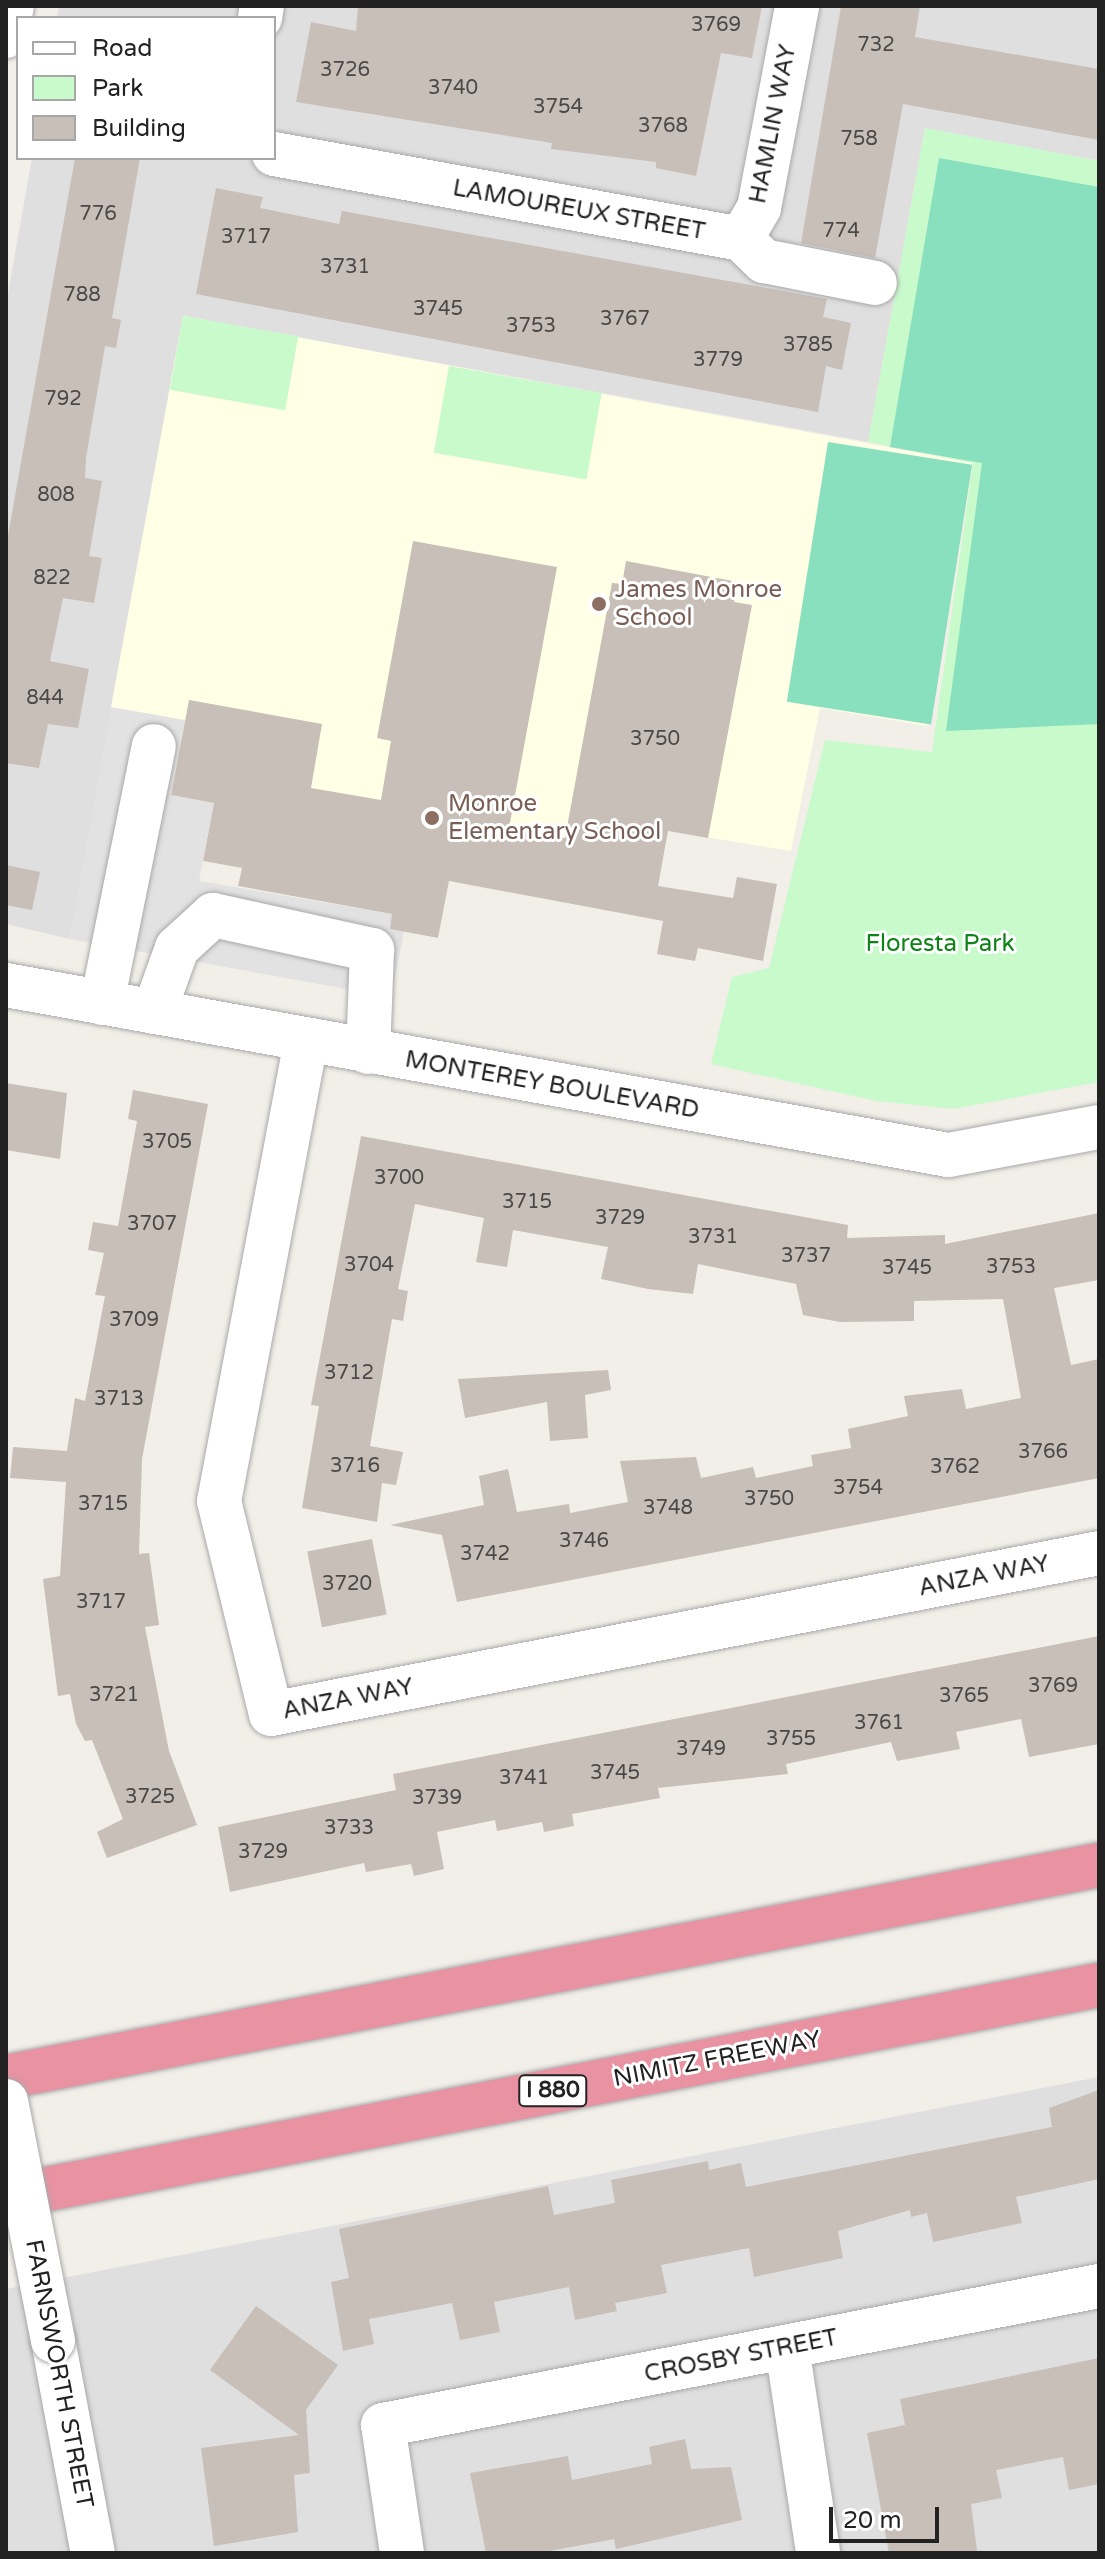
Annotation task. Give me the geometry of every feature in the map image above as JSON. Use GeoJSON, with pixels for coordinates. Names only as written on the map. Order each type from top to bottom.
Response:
{"type":"FeatureCollection","features":[{"type":"Feature","properties":{"kind":"highway"},"geometry":{"type":"LineString","coordinates":[[6,2077],[1099,1865]]}},
{"type":"Feature","properties":{"kind":"highway","name":"NIMITZ FREEWAY"},"geometry":{"type":"LineString","coordinates":[[6,2197],[1099,1985]]}},
{"type":"Feature","properties":{"kind":"street"},"geometry":{"type":"LineString","coordinates":[[6,36],[12,6]]}},
{"type":"Feature","properties":{"kind":"street","name":"HAMLIN WAY"},"geometry":{"type":"LineString","coordinates":[[741,239],[759,208],[797,6]]}},
{"type":"Feature","properties":{"kind":"street","name":"LAMOUREUX STREET"},"geometry":{"type":"LineString","coordinates":[[276,154],[741,239],[764,261],[875,283]]}},
{"type":"Feature","properties":{"kind":"street"},"geometry":{"type":"LineString","coordinates":[[102,1003],[154,746]]}},
{"type":"Feature","properties":{"kind":"street"},"geometry":{"type":"LineString","coordinates":[[154,1012],[177,948],[213,915],[372,950],[368,1052]]}},
{"type":"Feature","properties":{"kind":"street","name":"MONTEREY BOULEVARD"},"geometry":{"type":"LineString","coordinates":[[10,990],[154,1012],[948,1155],[1099,1127]]}},
{"type":"Feature","properties":{"kind":"street","name":"ANZA WAY"},"geometry":{"type":"LineString","coordinates":[[306,1041],[219,1501],[271,1714],[1099,1553]]}},
{"type":"Feature","properties":{"kind":"street","name":"FARNSWORTH STREET"},"geometry":{"type":"LineString","coordinates":[[6,2101],[93,2553]]}},
{"type":"Feature","properties":{"kind":"street","name":"CROSBY STREET"},"geometry":{"type":"LineString","coordinates":[[402,2553],[383,2425],[1099,2286]]}},
{"type":"Feature","properties":{"kind":"street"},"geometry":{"type":"LineString","coordinates":[[787,2347],[818,2553]]}},
{"type":"Feature","properties":{"kind":"shaded area"},"geometry":{"type":"Polygon","coordinates":[[[59,6],[1099,6],[1099,161],[925,128],[868,442],[183,316],[70,939],[6,924],[6,304],[32,160],[276,160],[276,16],[57,16],[59,6]]]}},
{"type":"Feature","properties":{"kind":"shaded area"},"geometry":{"type":"Polygon","coordinates":[[[183,316],[973,463],[927,726],[820,708],[791,851],[668,831],[651,919],[449,881],[438,938],[390,929],[392,914],[238,886],[242,868],[203,861],[214,803],[171,795],[111,707],[183,316]]]}},
{"type":"Feature","properties":{"kind":"shaded area"},"geometry":{"type":"Polygon","coordinates":[[[111,707],[185,720],[171,795],[214,803],[199,881],[392,914],[404,931],[391,997],[70,939],[111,707]]]}},
{"type":"Feature","properties":{"kind":"shaded area"},"geometry":{"type":"Polygon","coordinates":[[[1099,2077],[1099,2553],[6,2553],[6,2289],[1099,2077]]]}},
{"type":"Feature","properties":{"kind":"green space","name":"Floresta Park"},"geometry":{"type":"Polygon","coordinates":[[[925,128],[1099,161],[1099,1082],[953,1109],[876,1101],[711,1064],[732,977],[769,968],[825,740],[932,752],[973,463],[868,442],[925,128]]]}},
{"type":"Feature","properties":{"kind":"green space"},"geometry":{"type":"Polygon","coordinates":[[[939,158],[1099,187],[1099,724],[946,731],[982,463],[890,447],[939,158]]]}},
{"type":"Feature","properties":{"kind":"green space"},"geometry":{"type":"Polygon","coordinates":[[[183,316],[298,336],[285,410],[170,390],[183,316]]]}},
{"type":"Feature","properties":{"kind":"green space"},"geometry":{"type":"Polygon","coordinates":[[[449,366],[602,393],[586,480],[434,453],[449,366]]]}},
{"type":"Feature","properties":{"kind":"green space"},"geometry":{"type":"Polygon","coordinates":[[[828,442],[972,465],[931,725],[787,702],[828,442]]]}},
{"type":"Feature","properties":{"kind":"building"},"geometry":{"type":"Polygon","coordinates":[[[358,6],[762,6],[752,58],[721,53],[696,176],[656,168],[656,162],[551,149],[552,143],[296,102],[311,22],[356,31],[358,6]]]}},
{"type":"Feature","properties":{"kind":"building"},"geometry":{"type":"Polygon","coordinates":[[[841,6],[920,6],[915,37],[1099,69],[1099,140],[903,104],[875,258],[801,243],[841,6]]]}},
{"type":"Feature","properties":{"kind":"building"},"geometry":{"type":"Polygon","coordinates":[[[75,160],[140,160],[112,318],[121,320],[116,348],[105,346],[86,458],[85,478],[102,481],[89,556],[102,558],[94,603],[63,598],[50,661],[89,669],[78,728],[48,724],[39,768],[6,763],[6,547],[75,160]]]}},
{"type":"Feature","properties":{"kind":"building"},"geometry":{"type":"Polygon","coordinates":[[[216,188],[263,197],[260,208],[339,224],[342,211],[827,299],[823,317],[851,323],[842,370],[826,366],[818,412],[196,294],[216,188]]]}},
{"type":"Feature","properties":{"kind":"building"},"geometry":{"type":"Polygon","coordinates":[[[413,541],[557,567],[509,828],[565,838],[612,583],[622,584],[626,561],[738,582],[734,602],[752,605],[708,838],[668,831],[658,886],[733,898],[737,877],[777,884],[763,961],[698,948],[695,961],[657,954],[663,921],[449,881],[438,938],[390,929],[392,914],[238,886],[242,868],[203,861],[214,803],[171,795],[189,700],[322,724],[311,788],[381,800],[391,741],[377,738],[413,541]]]}},
{"type":"Feature","properties":{"kind":"building"},"geometry":{"type":"Polygon","coordinates":[[[6,865],[40,872],[32,910],[6,905],[6,865]]]}},
{"type":"Feature","properties":{"kind":"building"},"geometry":{"type":"Polygon","coordinates":[[[6,1083],[67,1093],[60,1159],[6,1150],[6,1083]]]}},
{"type":"Feature","properties":{"kind":"building"},"geometry":{"type":"Polygon","coordinates":[[[133,1090],[208,1104],[142,1459],[139,1554],[149,1553],[159,1625],[145,1627],[169,1751],[197,1825],[107,1858],[97,1832],[123,1819],[92,1740],[85,1741],[76,1724],[70,1694],[58,1696],[43,1579],[60,1576],[66,1482],[10,1478],[13,1447],[67,1451],[75,1398],[85,1401],[105,1296],[95,1295],[104,1253],[88,1250],[93,1222],[118,1226],[137,1121],[128,1119],[133,1090]]]}},
{"type":"Feature","properties":{"kind":"building"},"geometry":{"type":"Polygon","coordinates":[[[361,1136],[848,1225],[847,1238],[945,1235],[945,1244],[1099,1213],[1099,1280],[1054,1288],[1071,1365],[1099,1359],[1099,1478],[457,1602],[442,1535],[390,1525],[484,1505],[479,1476],[508,1469],[517,1512],[569,1504],[570,1513],[628,1502],[620,1461],[696,1457],[701,1478],[753,1467],[756,1478],[813,1466],[811,1455],[851,1448],[848,1429],[908,1416],[904,1396],[962,1389],[966,1409],[1021,1398],[1003,1299],[914,1301],[914,1321],[840,1322],[803,1315],[796,1284],[698,1264],[693,1294],[648,1289],[601,1279],[608,1247],[513,1230],[507,1267],[476,1262],[484,1218],[415,1204],[398,1289],[408,1291],[403,1321],[392,1319],[370,1446],[403,1452],[396,1485],[382,1483],[377,1522],[302,1508],[319,1406],[311,1405],[361,1136]]]}},
{"type":"Feature","properties":{"kind":"building"},"geometry":{"type":"Polygon","coordinates":[[[608,1370],[611,1390],[585,1395],[588,1438],[550,1441],[547,1402],[465,1418],[458,1379],[608,1370]]]}},
{"type":"Feature","properties":{"kind":"building"},"geometry":{"type":"Polygon","coordinates":[[[372,1539],[387,1615],[322,1627],[307,1552],[372,1539]]]}},
{"type":"Feature","properties":{"kind":"building"},"geometry":{"type":"Polygon","coordinates":[[[1099,1636],[1099,1744],[1029,1757],[1021,1719],[956,1732],[960,1749],[897,1761],[891,1742],[786,1764],[788,1774],[658,1788],[660,1798],[572,1814],[574,1826],[544,1832],[542,1822],[497,1831],[495,1820],[437,1832],[444,1869],[414,1876],[411,1864],[366,1872],[364,1863],[230,1892],[218,1827],[396,1790],[393,1774],[1099,1636]]]}},
{"type":"Feature","properties":{"kind":"building"},"geometry":{"type":"Polygon","coordinates":[[[1099,2090],[1099,2179],[1016,2197],[1022,2223],[933,2242],[927,2213],[911,2217],[910,2210],[838,2231],[843,2258],[754,2277],[749,2248],[661,2265],[667,2293],[615,2303],[617,2311],[575,2320],[569,2287],[494,2302],[500,2332],[460,2340],[452,2303],[369,2319],[374,2344],[343,2351],[331,2282],[349,2278],[339,2229],[548,2186],[554,2215],[615,2203],[611,2180],[708,2161],[709,2170],[741,2163],[746,2187],[1052,2127],[1049,2108],[1099,2090]]]}},
{"type":"Feature","properties":{"kind":"building"},"geometry":{"type":"Polygon","coordinates":[[[256,2306],[338,2365],[306,2410],[310,2473],[294,2475],[298,2532],[214,2546],[201,2448],[299,2435],[210,2370],[256,2306]]]}},
{"type":"Feature","properties":{"kind":"building"},"geometry":{"type":"Polygon","coordinates":[[[1099,2358],[1099,2484],[1069,2490],[1063,2457],[996,2470],[1002,2498],[971,2504],[977,2551],[889,2553],[867,2433],[905,2425],[900,2399],[1099,2358]]]}},
{"type":"Feature","properties":{"kind":"building"},"geometry":{"type":"Polygon","coordinates":[[[685,2439],[691,2469],[731,2467],[742,2520],[616,2549],[614,2539],[539,2553],[486,2553],[470,2473],[568,2456],[572,2480],[652,2464],[649,2447],[685,2439]]]}},
{"type":"Feature","properties":{"kind":"place","name":"James Monroe School"},"geometry":{"type":"Point","coordinates":[599,604]}},
{"type":"Feature","properties":{"kind":"place","name":"Monroe Elementary School"},"geometry":{"type":"Point","coordinates":[432,818]}}]}
